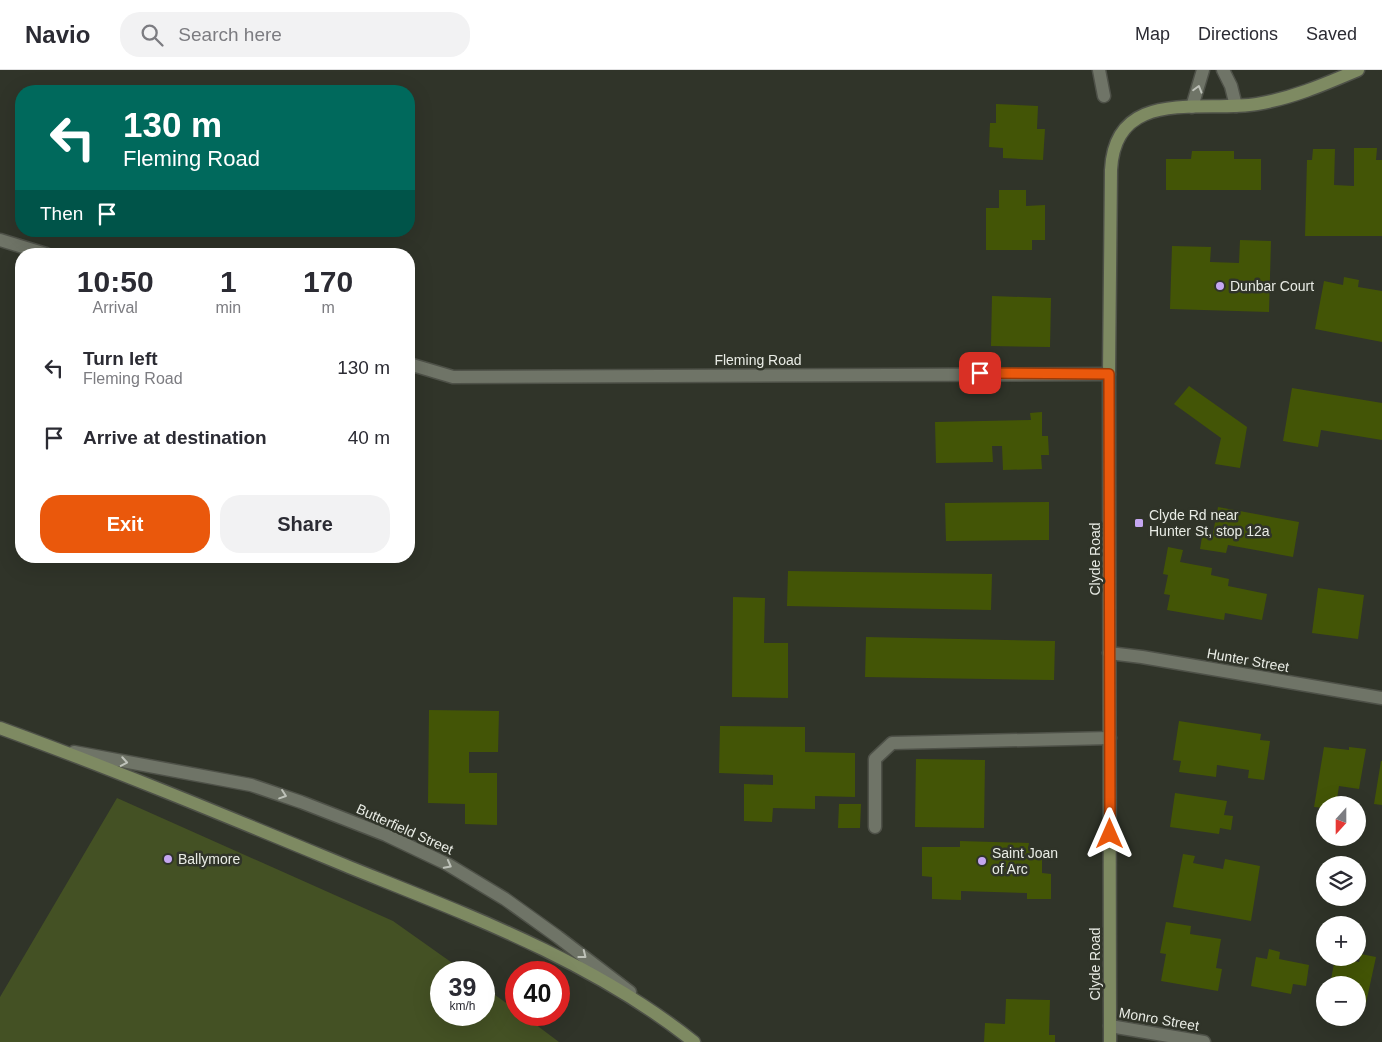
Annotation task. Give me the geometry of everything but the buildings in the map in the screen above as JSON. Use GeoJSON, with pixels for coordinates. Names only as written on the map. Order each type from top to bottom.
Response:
{"type":"FeatureCollection","features":[{"type":"Feature","properties":{"kind":"street"},"geometry":{"type":"LineString","coordinates":[[1099,70],[1104,96]]}},
{"type":"Feature","properties":{"kind":"street"},"geometry":{"type":"LineString","coordinates":[[1192,107],[1203,70]]}},
{"type":"Feature","properties":{"kind":"street"},"geometry":{"type":"LineString","coordinates":[[1223,70],[1231,86],[1236,106]]}},
{"type":"Feature","properties":{"kind":"street","name":"Clyde Road"},"geometry":{"type":"LineString","coordinates":[[1110,1042],[1109,374],[1111,170],[1114,151],[1122,134],[1133,122],[1150,112],[1169,108],[1236,106],[1276,101],[1294,96],[1358,70]]}},
{"type":"Feature","properties":{"kind":"street"},"geometry":{"type":"LineString","coordinates":[[0,240],[26,248]]}},
{"type":"Feature","properties":{"kind":"street","name":"Fleming Road"},"geometry":{"type":"LineString","coordinates":[[415,366],[453,377],[1109,374]]}},
{"type":"Feature","properties":{"kind":"street","name":"Hunter Street"},"geometry":{"type":"LineString","coordinates":[[1109,653],[1382,698]]}},
{"type":"Feature","properties":{"kind":"street","name":"Butterfield Street"},"geometry":{"type":"LineString","coordinates":[[0,728],[59,750],[474,918],[592,975],[653,1013],[692,1041]]}},
{"type":"Feature","properties":{"kind":"street"},"geometry":{"type":"LineString","coordinates":[[874,827],[875,759],[892,743],[1110,738]]}},
{"type":"Feature","properties":{"kind":"street","name":"Butterfield Street"},"geometry":{"type":"LineString","coordinates":[[59,750],[251,785],[301,802],[410,846],[474,879],[530,916],[584,955],[692,1041]]}},
{"type":"Feature","properties":{"kind":"street","name":"Monro Street"},"geometry":{"type":"LineString","coordinates":[[1110,1026],[1204,1042]]}},
{"type":"Feature","properties":{"kind":"green space","name":"Ballymore"},"geometry":{"type":"Polygon","coordinates":[[[117,798],[393,921],[449,961],[430,961],[430,1026],[495,1026],[495,995],[505,1002],[505,1026],[538,1026],[559,1042],[0,1042],[0,997],[117,798]]]}},
{"type":"Feature","properties":{"kind":"place","name":"Dunbar Court"},"geometry":{"type":"Point","coordinates":[1220,286]}},
{"type":"Feature","properties":{"kind":"place","name":"Clyde Rd near Hunter St, stop 12a"},"geometry":{"type":"Point","coordinates":[1139,523]}},
{"type":"Feature","properties":{"kind":"place","name":"Ballymore"},"geometry":{"type":"Point","coordinates":[168,859]}},
{"type":"Feature","properties":{"kind":"place","name":"Saint Joan of Arc"},"geometry":{"type":"Point","coordinates":[982,861]}},
{"type":"Feature","properties":{"kind":"route"},"geometry":{"type":"LineString","coordinates":[[980,373],[1109,374],[1110,834]]}}]}
